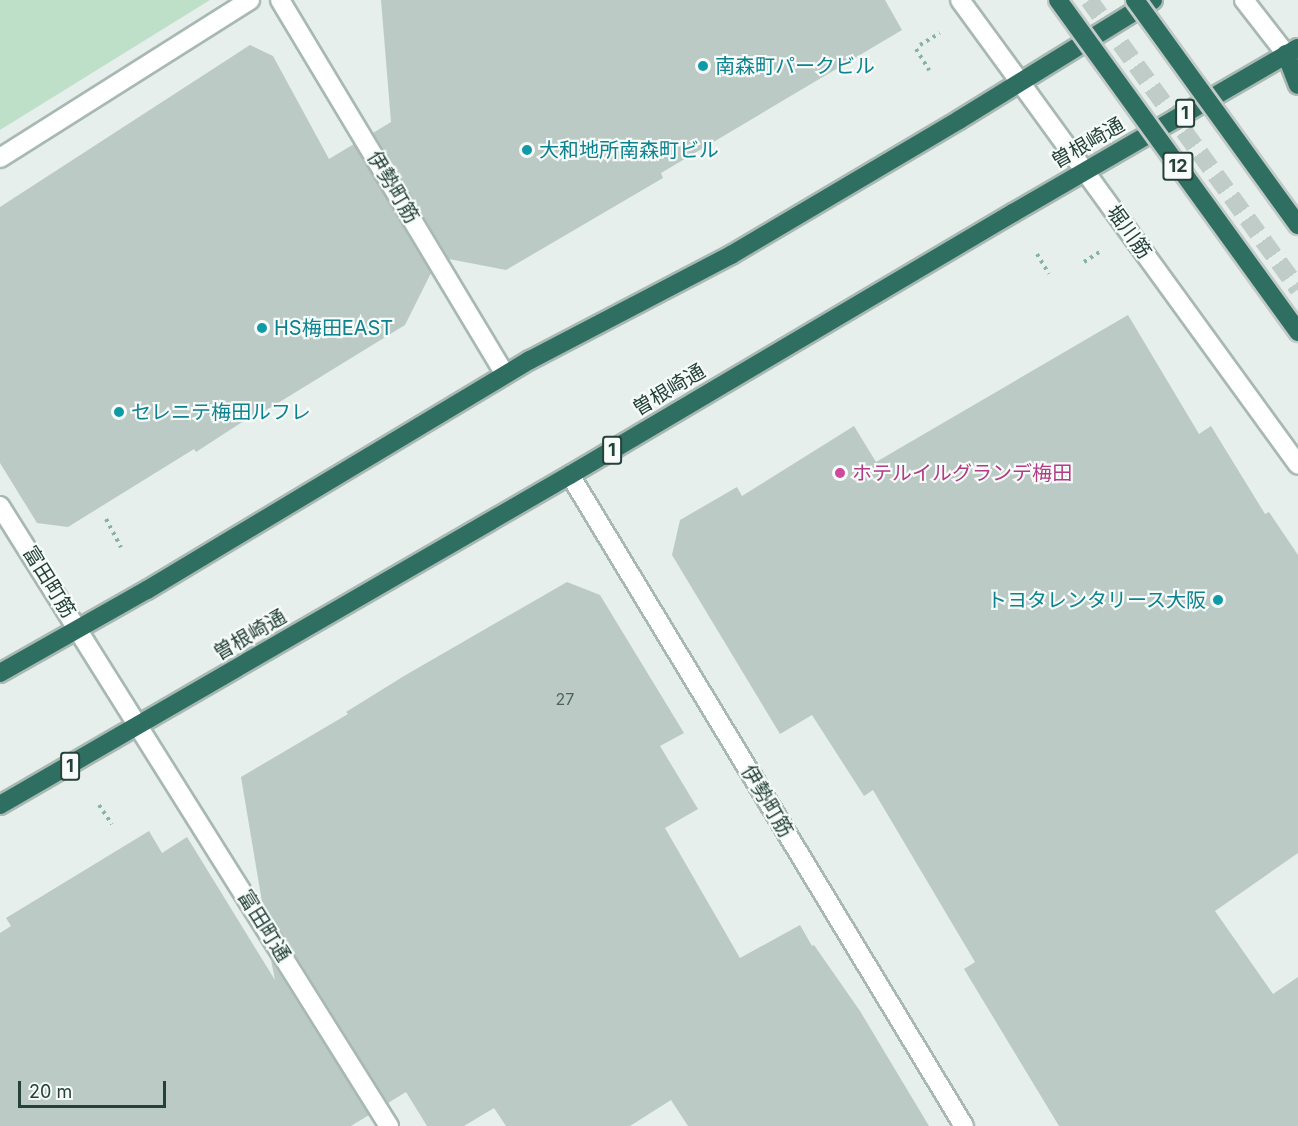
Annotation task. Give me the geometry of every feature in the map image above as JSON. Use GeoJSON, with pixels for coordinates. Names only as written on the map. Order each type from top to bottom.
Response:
{"type":"FeatureCollection","features":[{"type":"Feature","properties":{"kind":"highway","name":"12"},"geometry":{"type":"LineString","coordinates":[[1059,0],[1298,332]]}},
{"type":"Feature","properties":{"kind":"highway"},"geometry":{"type":"LineString","coordinates":[[1135,0],[1298,225]]}},
{"type":"Feature","properties":{"kind":"highway"},"geometry":{"type":"LineString","coordinates":[[0,674],[147,590],[505,374],[731,255],[1153,0]]}},
{"type":"Feature","properties":{"kind":"highway"},"geometry":{"type":"LineString","coordinates":[[1294,55],[1298,85]]}},
{"type":"Feature","properties":{"kind":"highway","name":"曽根崎通"},"geometry":{"type":"LineString","coordinates":[[0,805],[570,475],[1084,172],[1294,55]]}},
{"type":"Feature","properties":{"kind":"street"},"geometry":{"type":"LineString","coordinates":[[0,158],[250,0]]}},
{"type":"Feature","properties":{"kind":"street","name":"伊勢町筋"},"geometry":{"type":"LineString","coordinates":[[280,0],[505,374]]}},
{"type":"Feature","properties":{"kind":"street","name":"堀川筋"},"geometry":{"type":"LineString","coordinates":[[960,0],[1298,465]]}},
{"type":"Feature","properties":{"kind":"street"},"geometry":{"type":"LineString","coordinates":[[1244,0],[1294,55]]}},
{"type":"Feature","properties":{"kind":"street","name":"伊勢町筋"},"geometry":{"type":"LineString","coordinates":[[570,475],[964,1126]]}},
{"type":"Feature","properties":{"kind":"street","name":"富田町筋"},"geometry":{"type":"LineString","coordinates":[[0,506],[140,726]]}},
{"type":"Feature","properties":{"kind":"street","name":"富田町通"},"geometry":{"type":"LineString","coordinates":[[140,726],[389,1126]]}},
{"type":"Feature","properties":{"kind":"path"},"geometry":{"type":"LineString","coordinates":[[929,70],[918,47],[943,31]]}},
{"type":"Feature","properties":{"kind":"path"},"geometry":{"type":"LineString","coordinates":[[1084,262],[1105,249]]}},
{"type":"Feature","properties":{"kind":"path"},"geometry":{"type":"LineString","coordinates":[[1037,254],[1049,274]]}},
{"type":"Feature","properties":{"kind":"path"},"geometry":{"type":"LineString","coordinates":[[106,519],[121,547]]}},
{"type":"Feature","properties":{"kind":"path"},"geometry":{"type":"LineString","coordinates":[[99,805],[112,824]]}},
{"type":"Feature","properties":{"kind":"green space"},"geometry":{"type":"Polygon","coordinates":[[[0,0],[210,0],[0,130],[0,0]]]}},
{"type":"Feature","properties":{"kind":"building"},"geometry":{"type":"Polygon","coordinates":[[[381,0],[885,0],[902,30],[661,173],[663,178],[506,270],[449,259],[373,133],[391,122],[381,0]]]}},
{"type":"Feature","properties":{"kind":"building"},"geometry":{"type":"Polygon","coordinates":[[[250,45],[273,56],[329,159],[354,144],[431,273],[405,325],[252,419],[250,417],[196,452],[194,449],[68,527],[37,523],[0,463],[0,207],[250,45]]]}},
{"type":"Feature","properties":{"kind":"building"},"geometry":{"type":"Polygon","coordinates":[[[1128,315],[1199,434],[1211,426],[1265,514],[1269,512],[1298,555],[1298,853],[1215,911],[1273,994],[1298,977],[1298,1126],[1059,1126],[964,969],[975,962],[873,790],[864,796],[812,715],[780,734],[672,555],[680,520],[737,487],[742,496],[854,426],[876,462],[1128,315]]]}},
{"type":"Feature","properties":{"kind":"building"},"geometry":{"type":"Polygon","coordinates":[[[567,582],[600,595],[684,733],[660,746],[698,809],[665,828],[740,958],[800,925],[812,946],[814,945],[860,1011],[929,1126],[688,1126],[671,1100],[630,1126],[506,1126],[494,1108],[464,1126],[427,1126],[406,1092],[388,1103],[262,902],[241,777],[348,714],[346,712],[404,676],[567,582]]]}},
{"type":"Feature","properties":{"kind":"building"},"geometry":{"type":"Polygon","coordinates":[[[149,831],[162,853],[187,837],[275,980],[271,960],[369,1115],[351,1126],[0,1126],[0,933],[11,926],[6,918],[149,831]]]}},
{"type":"Feature","properties":{"kind":"tunnel"},"geometry":{"type":"LineString","coordinates":[[1089,0],[1298,289]]}},
{"type":"Feature","properties":{"kind":"place","name":"南森町パークビル"},"geometry":{"type":"Point","coordinates":[703,66]}},
{"type":"Feature","properties":{"kind":"place","name":"大和地所南森町ビル"},"geometry":{"type":"Point","coordinates":[527,150]}},
{"type":"Feature","properties":{"kind":"place","name":"HS梅田EAST"},"geometry":{"type":"Point","coordinates":[262,328]}},
{"type":"Feature","properties":{"kind":"place","name":"セレニテ梅田ルフレ"},"geometry":{"type":"Point","coordinates":[119,412]}},
{"type":"Feature","properties":{"kind":"place","name":"ホテルイルグランデ梅田"},"geometry":{"type":"Point","coordinates":[840,473]}},
{"type":"Feature","properties":{"kind":"place","name":"トヨタレンタリース大阪"},"geometry":{"type":"Point","coordinates":[1218,600]}}]}
